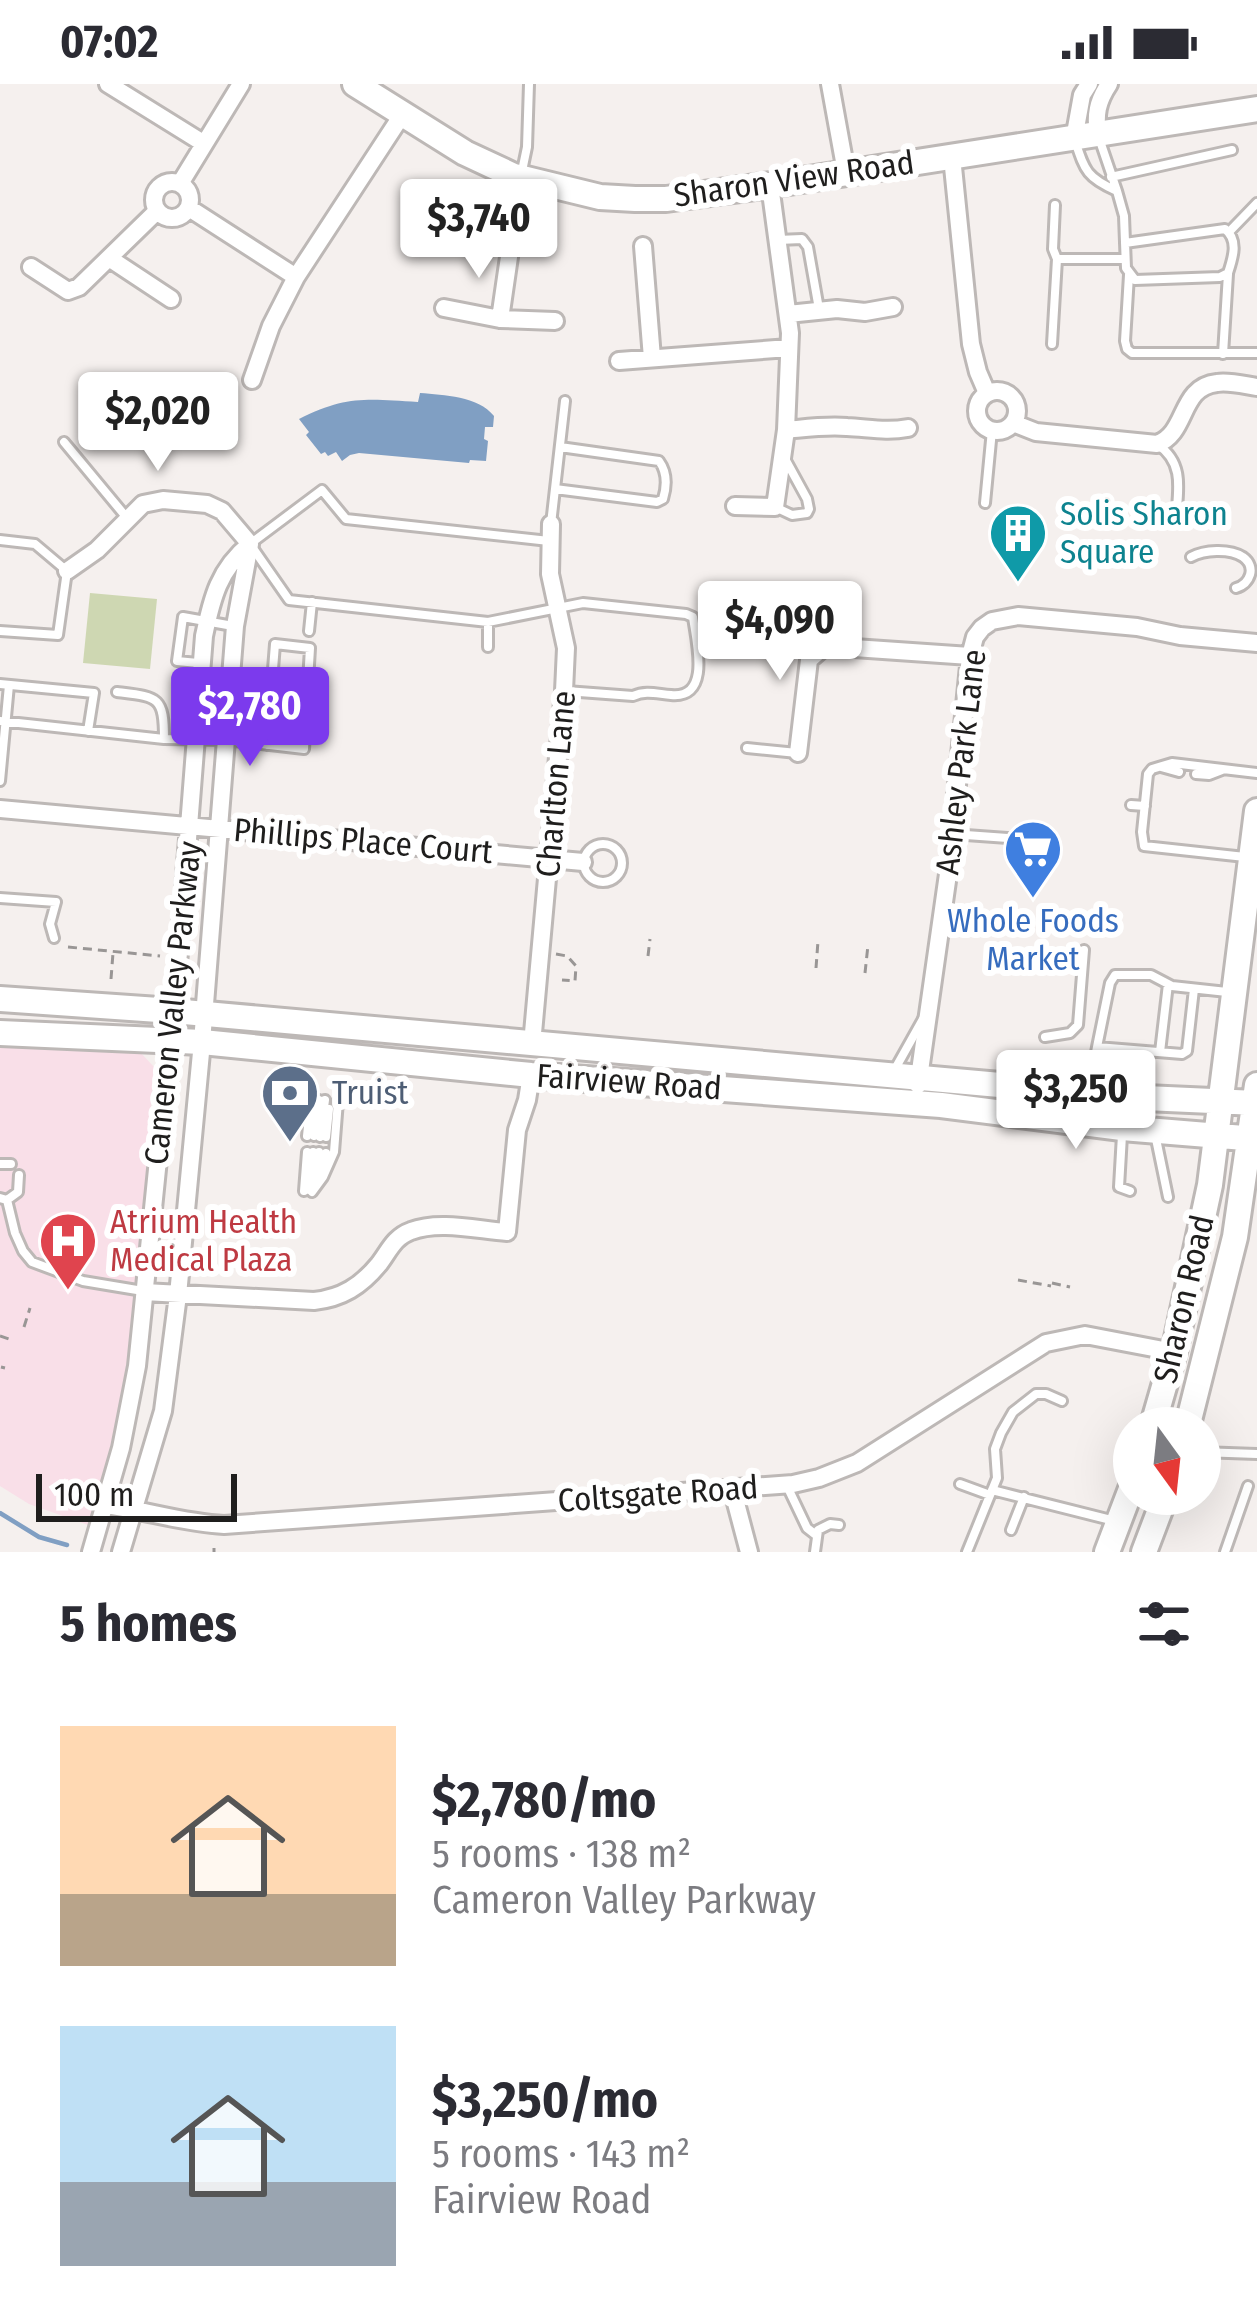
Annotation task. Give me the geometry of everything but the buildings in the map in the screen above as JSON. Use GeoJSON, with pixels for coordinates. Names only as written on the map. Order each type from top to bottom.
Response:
{"type":"FeatureCollection","features":[{"type":"Feature","properties":{"kind":"main road","name":"Sharon View Road"},"geometry":{"type":"LineString","coordinates":[[355,84],[465,153],[526,180],[599,197],[635,199],[770,185],[1251,113]]}},
{"type":"Feature","properties":{"kind":"main road","name":"Sharon Road"},"geometry":{"type":"LineString","coordinates":[[1158,1407],[1208,1196],[1235,992],[1250,933],[1257,811]]}},
{"type":"Feature","properties":{"kind":"main road","name":"Fairview Road"},"geometry":{"type":"LineString","coordinates":[[0,999],[1088,1093],[1222,1102],[1256,1097]]}},
{"type":"Feature","properties":{"kind":"main road","name":"Fairview Road"},"geometry":{"type":"LineString","coordinates":[[0,1033],[202,1042],[531,1075],[914,1104],[1253,1139]]}},
{"type":"Feature","properties":{"kind":"main road","name":"Sharon Road"},"geometry":{"type":"LineString","coordinates":[[1191,1407],[1235,1238],[1256,1097]]}},
{"type":"Feature","properties":{"kind":"main road"},"geometry":{"type":"LineString","coordinates":[[1107,1552],[1121,1515]]}},
{"type":"Feature","properties":{"kind":"main road"},"geometry":{"type":"LineString","coordinates":[[1144,1552],[1158,1515]]}},
{"type":"Feature","properties":{"kind":"street"},"geometry":{"type":"LineString","coordinates":[[108,84],[203,143]]}},
{"type":"Feature","properties":{"kind":"street"},"geometry":{"type":"LineString","coordinates":[[181,182],[241,84]]}},
{"type":"Feature","properties":{"kind":"street"},"geometry":{"type":"LineString","coordinates":[[830,84],[846,172]]}},
{"type":"Feature","properties":{"kind":"street"},"geometry":{"type":"LineString","coordinates":[[1086,137],[1082,95],[1090,84]]}},
{"type":"Feature","properties":{"kind":"street"},"geometry":{"type":"LineString","coordinates":[[1086,137],[1108,84]]}},
{"type":"Feature","properties":{"kind":"street"},"geometry":{"type":"LineString","coordinates":[[252,380],[271,326],[296,277],[402,115]]}},
{"type":"Feature","properties":{"kind":"street"},"geometry":{"type":"LineString","coordinates":[[952,157],[971,344],[987,393]]}},
{"type":"Feature","properties":{"kind":"street"},"geometry":{"type":"LineString","coordinates":[[510,250],[527,233],[526,180]]}},
{"type":"Feature","properties":{"kind":"street"},"geometry":{"type":"LineString","coordinates":[[500,319],[510,250],[500,229],[526,180]]}},
{"type":"Feature","properties":{"kind":"street"},"geometry":{"type":"LineString","coordinates":[[181,182],[167,182],[158,189],[157,211],[173,218],[189,208]]}},
{"type":"Feature","properties":{"kind":"street"},"geometry":{"type":"LineString","coordinates":[[181,182],[190,196],[189,208]]}},
{"type":"Feature","properties":{"kind":"street"},"geometry":{"type":"LineString","coordinates":[[735,506],[775,507],[784,456],[788,314],[770,185]]}},
{"type":"Feature","properties":{"kind":"street"},"geometry":{"type":"LineString","coordinates":[[189,208],[296,277]]}},
{"type":"Feature","properties":{"kind":"street"},"geometry":{"type":"LineString","coordinates":[[32,267],[68,291],[79,287],[157,211]]}},
{"type":"Feature","properties":{"kind":"street"},"geometry":{"type":"LineString","coordinates":[[643,246],[652,358]]}},
{"type":"Feature","properties":{"kind":"street"},"geometry":{"type":"LineString","coordinates":[[109,258],[171,299]]}},
{"type":"Feature","properties":{"kind":"street"},"geometry":{"type":"LineString","coordinates":[[788,314],[893,307]]}},
{"type":"Feature","properties":{"kind":"street"},"geometry":{"type":"LineString","coordinates":[[444,308],[500,319],[555,320]]}},
{"type":"Feature","properties":{"kind":"street"},"geometry":{"type":"LineString","coordinates":[[619,362],[789,348]]}},
{"type":"Feature","properties":{"kind":"street"},"geometry":{"type":"LineString","coordinates":[[1013,423],[1036,432],[1156,444],[1174,433],[1187,400],[1201,387],[1220,382],[1257,387]]}},
{"type":"Feature","properties":{"kind":"street"},"geometry":{"type":"LineString","coordinates":[[987,393],[1010,395],[1017,408],[1013,423],[1000,431],[980,421],[977,413],[987,393]]}},
{"type":"Feature","properties":{"kind":"street"},"geometry":{"type":"LineString","coordinates":[[786,430],[908,428]]}},
{"type":"Feature","properties":{"kind":"street"},"geometry":{"type":"LineString","coordinates":[[67,571],[97,550],[143,504],[163,500],[207,504],[222,511],[250,544]]}},
{"type":"Feature","properties":{"kind":"street","name":"Charlton Lane"},"geometry":{"type":"LineString","coordinates":[[532,1044],[566,648],[550,574],[550,533]]}},
{"type":"Feature","properties":{"kind":"street","name":"Cameron Valley Parkway"},"geometry":{"type":"LineString","coordinates":[[91,1552],[121,1448],[137,1366],[207,621],[232,558],[250,544]]}},
{"type":"Feature","properties":{"kind":"street","name":"Cameron Valley Parkway"},"geometry":{"type":"LineString","coordinates":[[121,1552],[163,1411],[178,1295],[235,626],[250,544]]}},
{"type":"Feature","properties":{"kind":"street","name":"Ashley Park Lane"},"geometry":{"type":"LineString","coordinates":[[914,1104],[975,637],[992,621],[1018,616],[1257,643]]}},
{"type":"Feature","properties":{"kind":"street"},"geometry":{"type":"LineString","coordinates":[[798,753],[809,660],[825,646],[970,656]]}},
{"type":"Feature","properties":{"kind":"street","name":"Phillips Place Court"},"geometry":{"type":"LineString","coordinates":[[0,809],[583,862]]}},
{"type":"Feature","properties":{"kind":"street"},"geometry":{"type":"LineString","coordinates":[[145,1292],[332,1299],[366,1279],[393,1242],[409,1231],[430,1226],[507,1232],[518,1130],[531,1075]]}},
{"type":"Feature","properties":{"kind":"street","name":"Coltsgate Road"},"geometry":{"type":"LineString","coordinates":[[104,1505],[224,1525],[786,1484],[819,1478],[857,1463],[1046,1343],[1085,1335],[1174,1352]]}},
{"type":"Feature","properties":{"kind":"street"},"geometry":{"type":"LineString","coordinates":[[732,1489],[749,1552]]}},
{"type":"Feature","properties":{"kind":"lane"},"geometry":{"type":"LineString","coordinates":[[526,180],[530,84]]}},
{"type":"Feature","properties":{"kind":"lane"},"geometry":{"type":"LineString","coordinates":[[1086,137],[1111,177],[1124,216],[1130,275],[1127,349],[1257,353]]}},
{"type":"Feature","properties":{"kind":"lane"},"geometry":{"type":"LineString","coordinates":[[1086,137],[1084,168],[1093,180],[1117,191]]}},
{"type":"Feature","properties":{"kind":"lane"},"geometry":{"type":"LineString","coordinates":[[1111,177],[1232,150]]}},
{"type":"Feature","properties":{"kind":"lane"},"geometry":{"type":"LineString","coordinates":[[1228,232],[1257,203]]}},
{"type":"Feature","properties":{"kind":"lane"},"geometry":{"type":"LineString","coordinates":[[1052,344],[1057,259],[1052,249],[1054,205]]}},
{"type":"Feature","properties":{"kind":"lane"},"geometry":{"type":"LineString","coordinates":[[1125,243],[1228,232],[1234,243],[1223,354]]}},
{"type":"Feature","properties":{"kind":"lane"},"geometry":{"type":"LineString","coordinates":[[778,240],[802,239],[808,247],[819,310]]}},
{"type":"Feature","properties":{"kind":"lane"},"geometry":{"type":"LineString","coordinates":[[1057,259],[1125,259]]}},
{"type":"Feature","properties":{"kind":"lane"},"geometry":{"type":"LineString","coordinates":[[1130,275],[1135,280],[1228,273]]}},
{"type":"Feature","properties":{"kind":"lane"},"geometry":{"type":"LineString","coordinates":[[564,691],[685,694],[700,670],[693,617],[583,603],[488,622],[290,600],[250,544],[322,490],[346,519],[550,533],[565,401]]}},
{"type":"Feature","properties":{"kind":"lane"},"geometry":{"type":"LineString","coordinates":[[986,503],[992,430]]}},
{"type":"Feature","properties":{"kind":"lane"},"geometry":{"type":"LineString","coordinates":[[64,442],[128,519]]}},
{"type":"Feature","properties":{"kind":"lane"},"geometry":{"type":"LineString","coordinates":[[1156,444],[1168,451],[1179,473],[1176,519]]}},
{"type":"Feature","properties":{"kind":"lane"},"geometry":{"type":"LineString","coordinates":[[555,489],[657,502],[665,492],[665,469],[659,461],[560,447]]}},
{"type":"Feature","properties":{"kind":"lane"},"geometry":{"type":"LineString","coordinates":[[775,507],[792,515],[809,509],[784,456]]}},
{"type":"Feature","properties":{"kind":"lane"},"geometry":{"type":"LineString","coordinates":[[0,540],[35,544],[67,571],[58,635],[0,631]]}},
{"type":"Feature","properties":{"kind":"lane"},"geometry":{"type":"LineString","coordinates":[[1191,557],[1208,550],[1242,556],[1250,566],[1250,582],[1236,588]]}},
{"type":"Feature","properties":{"kind":"lane"},"geometry":{"type":"LineString","coordinates":[[309,631],[312,602]]}},
{"type":"Feature","properties":{"kind":"lane"},"geometry":{"type":"LineString","coordinates":[[207,621],[235,626]]}},
{"type":"Feature","properties":{"kind":"lane"},"geometry":{"type":"LineString","coordinates":[[488,622],[488,647]]}},
{"type":"Feature","properties":{"kind":"lane"},"geometry":{"type":"LineString","coordinates":[[3,722],[304,749],[310,648],[275,644],[267,745]]}},
{"type":"Feature","properties":{"kind":"lane"},"geometry":{"type":"LineString","coordinates":[[0,781],[4,684],[94,693],[88,730]]}},
{"type":"Feature","properties":{"kind":"lane"},"geometry":{"type":"LineString","coordinates":[[117,692],[159,701],[164,739]]}},
{"type":"Feature","properties":{"kind":"lane"},"geometry":{"type":"LineString","coordinates":[[747,748],[798,753]]}},
{"type":"Feature","properties":{"kind":"lane"},"geometry":{"type":"LineString","coordinates":[[1253,858],[1144,846],[1145,806],[1148,774],[1160,766],[1172,763],[1257,773]]}},
{"type":"Feature","properties":{"kind":"lane"},"geometry":{"type":"LineString","coordinates":[[1160,766],[1179,772]]}},
{"type":"Feature","properties":{"kind":"lane"},"geometry":{"type":"LineString","coordinates":[[1196,774],[1223,770]]}},
{"type":"Feature","properties":{"kind":"lane"},"geometry":{"type":"LineString","coordinates":[[1131,805],[1145,806]]}},
{"type":"Feature","properties":{"kind":"lane"},"geometry":{"type":"LineString","coordinates":[[952,834],[1034,841]]}},
{"type":"Feature","properties":{"kind":"lane"},"geometry":{"type":"LineString","coordinates":[[604,844],[617,850],[622,864],[616,878],[602,883],[589,875],[583,862],[590,849],[604,844]]}},
{"type":"Feature","properties":{"kind":"lane"},"geometry":{"type":"LineString","coordinates":[[0,898],[56,902],[50,924],[54,938]]}},
{"type":"Feature","properties":{"kind":"lane"},"geometry":{"type":"LineString","coordinates":[[1045,1037],[1070,1033],[1078,1025],[1084,950]]}},
{"type":"Feature","properties":{"kind":"lane"},"geometry":{"type":"LineString","coordinates":[[1088,1093],[1115,975],[1151,975],[1168,984],[1235,992]]}},
{"type":"Feature","properties":{"kind":"lane"},"geometry":{"type":"LineString","coordinates":[[1160,1052],[1168,984]]}},
{"type":"Feature","properties":{"kind":"lane"},"geometry":{"type":"LineString","coordinates":[[1097,1047],[1182,1054],[1194,989]]}},
{"type":"Feature","properties":{"kind":"lane"},"geometry":{"type":"LineString","coordinates":[[891,1075],[926,1013]]}},
{"type":"Feature","properties":{"kind":"lane"},"geometry":{"type":"LineString","coordinates":[[317,1136],[325,1100],[334,1152],[323,1178],[308,1192],[319,1171],[316,1152],[323,1178]]}},
{"type":"Feature","properties":{"kind":"lane"},"geometry":{"type":"LineString","coordinates":[[1122,1128],[1119,1187],[1130,1191]]}},
{"type":"Feature","properties":{"kind":"lane"},"geometry":{"type":"LineString","coordinates":[[1155,1131],[1168,1197]]}},
{"type":"Feature","properties":{"kind":"lane"},"geometry":{"type":"LineString","coordinates":[[0,1164],[11,1164]]}},
{"type":"Feature","properties":{"kind":"lane"},"geometry":{"type":"LineString","coordinates":[[19,1175],[18,1192],[4,1199],[23,1251],[32,1262],[82,1281],[145,1292]]}},
{"type":"Feature","properties":{"kind":"lane"},"geometry":{"type":"LineString","coordinates":[[967,1552],[997,1478],[995,1449],[1013,1412],[1036,1394],[1062,1401]]}},
{"type":"Feature","properties":{"kind":"lane"},"geometry":{"type":"LineString","coordinates":[[1221,1453],[1257,1454]]}},
{"type":"Feature","properties":{"kind":"lane"},"geometry":{"type":"LineString","coordinates":[[786,1484],[807,1528],[816,1535]]}},
{"type":"Feature","properties":{"kind":"lane"},"geometry":{"type":"LineString","coordinates":[[960,1484],[1118,1522]]}},
{"type":"Feature","properties":{"kind":"lane"},"geometry":{"type":"LineString","coordinates":[[1225,1552],[1248,1486]]}},
{"type":"Feature","properties":{"kind":"lane"},"geometry":{"type":"LineString","coordinates":[[1011,1530],[1024,1497]]}},
{"type":"Feature","properties":{"kind":"lane"},"geometry":{"type":"LineString","coordinates":[[815,1552],[816,1535],[823,1526],[839,1526]]}},
{"type":"Feature","properties":{"kind":"path"},"geometry":{"type":"LineString","coordinates":[[648,956],[650,940]]}},
{"type":"Feature","properties":{"kind":"path"},"geometry":{"type":"LineString","coordinates":[[816,968],[818,941]]}},
{"type":"Feature","properties":{"kind":"path"},"geometry":{"type":"LineString","coordinates":[[865,973],[868,945]]}},
{"type":"Feature","properties":{"kind":"path"},"geometry":{"type":"LineString","coordinates":[[68,947],[160,956]]}},
{"type":"Feature","properties":{"kind":"path"},"geometry":{"type":"LineString","coordinates":[[111,979],[113,952]]}},
{"type":"Feature","properties":{"kind":"path"},"geometry":{"type":"LineString","coordinates":[[556,954],[567,956],[576,966],[575,981],[562,980]]}},
{"type":"Feature","properties":{"kind":"path"},"geometry":{"type":"LineString","coordinates":[[1018,1280],[1070,1287]]}},
{"type":"Feature","properties":{"kind":"path"},"geometry":{"type":"LineString","coordinates":[[24,1327],[30,1308]]}},
{"type":"Feature","properties":{"kind":"path"},"geometry":{"type":"LineString","coordinates":[[0,1336],[11,1340]]}},
{"type":"Feature","properties":{"kind":"shaded area","name":"Atrium Health Medical Plaza"},"geometry":{"type":"Polygon","coordinates":[[[0,1039],[139,1051],[154,1067],[135,1320],[111,1448],[88,1525],[29,1504],[0,1486],[0,1039]]]}},
{"type":"Feature","properties":{"kind":"green space"},"geometry":{"type":"Polygon","coordinates":[[[90,593],[157,599],[150,669],[83,663],[90,593]]]}},
{"type":"Feature","properties":{"kind":"water"},"geometry":{"type":"Polygon","coordinates":[[[420,393],[470,400],[494,416],[493,427],[485,427],[486,461],[359,453],[342,461],[336,452],[321,454],[299,419],[357,400],[418,402],[420,393]]]}},
{"type":"Feature","properties":{"kind":"waterway"},"geometry":{"type":"LineString","coordinates":[[0,1513],[39,1537],[67,1545]]}},
{"type":"Feature","properties":{"kind":"place","name":"Solis Sharon Square"},"geometry":{"type":"Point","coordinates":[1018,584]}},
{"type":"Feature","properties":{"kind":"place","name":"Whole Foods Market"},"geometry":{"type":"Point","coordinates":[1033,900]}},
{"type":"Feature","properties":{"kind":"place","name":"Truist"},"geometry":{"type":"Point","coordinates":[290,1144]}},
{"type":"Feature","properties":{"kind":"place","name":"Atrium Health Medical Plaza"},"geometry":{"type":"Point","coordinates":[68,1292]}}]}
